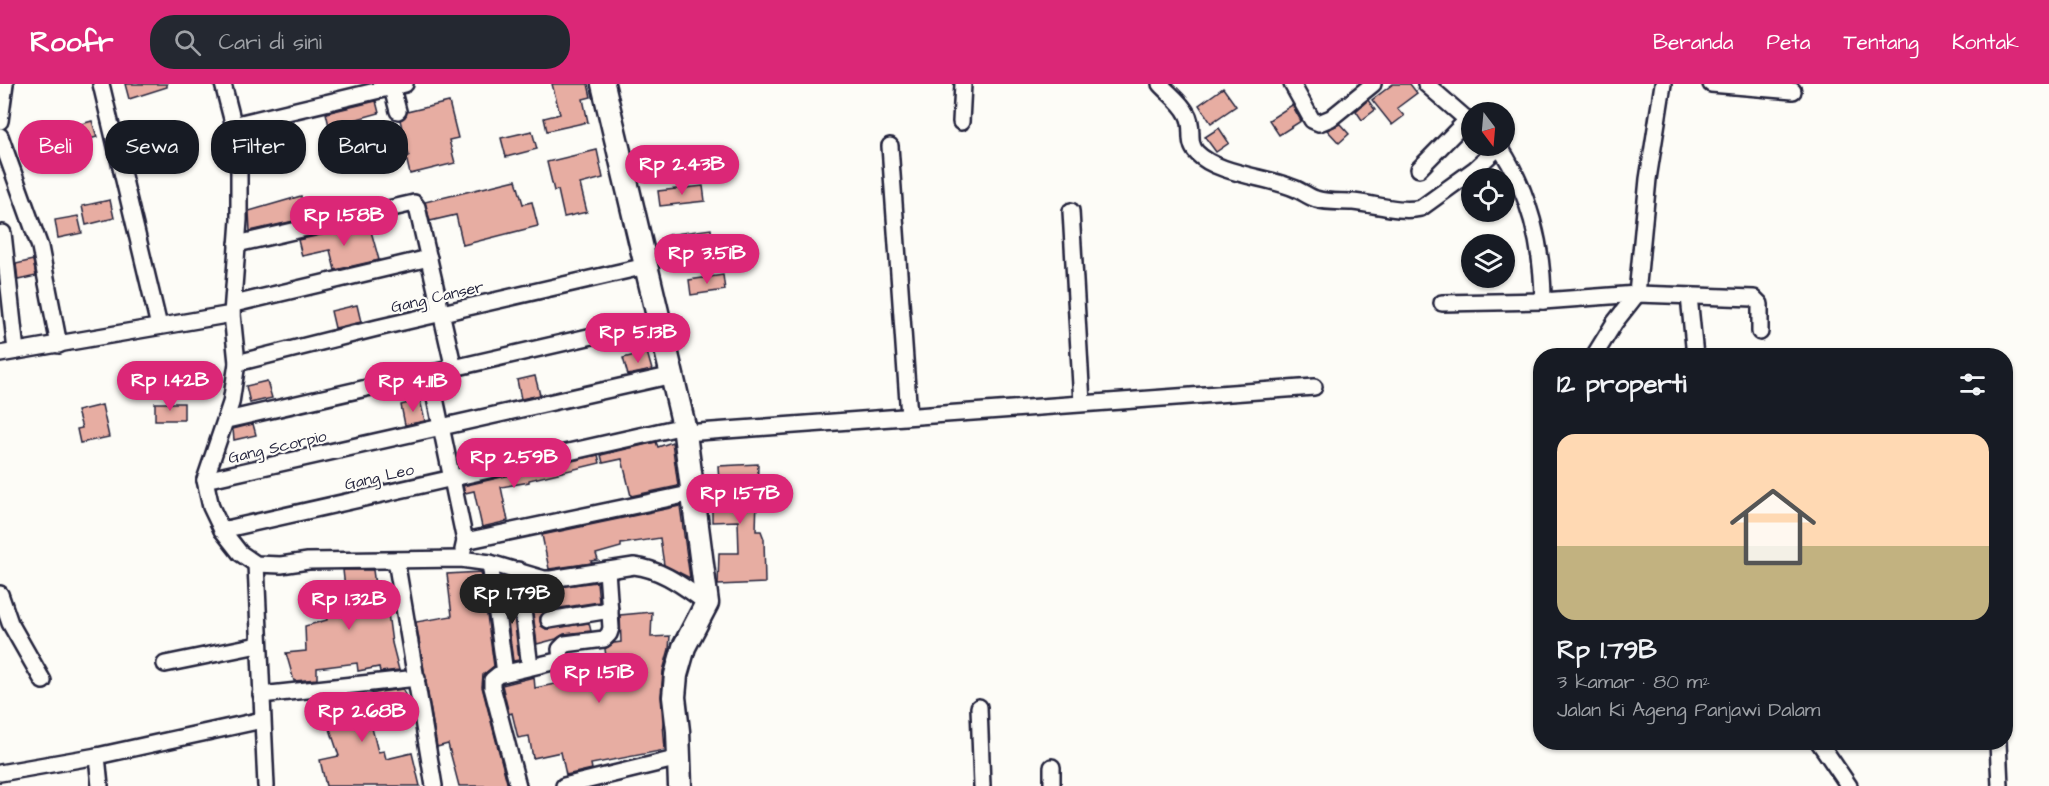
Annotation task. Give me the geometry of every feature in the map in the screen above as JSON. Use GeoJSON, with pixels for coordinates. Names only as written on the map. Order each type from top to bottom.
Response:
{"type":"FeatureCollection","features":[{"type":"Feature","properties":{"kind":"main road"},"geometry":{"type":"LineString","coordinates":[[603,84],[658,321],[673,375],[694,493],[707,603],[684,647],[676,675],[674,697],[680,786]]}},
{"type":"Feature","properties":{"kind":"street"},"geometry":{"type":"LineString","coordinates":[[101,84],[159,326]]}},
{"type":"Feature","properties":{"kind":"street"},"geometry":{"type":"LineString","coordinates":[[223,84],[232,120]]}},
{"type":"Feature","properties":{"kind":"street"},"geometry":{"type":"LineString","coordinates":[[961,122],[963,84]]}},
{"type":"Feature","properties":{"kind":"street"},"geometry":{"type":"LineString","coordinates":[[1160,84],[1187,114],[1191,126],[1191,145],[1198,154],[1232,171],[1296,188],[1314,199],[1354,202],[1410,211],[1421,208],[1475,169],[1489,156]]}},
{"type":"Feature","properties":{"kind":"street"},"geometry":{"type":"LineString","coordinates":[[1292,84],[1312,120],[1319,123],[1331,118],[1373,84]]}},
{"type":"Feature","properties":{"kind":"street"},"geometry":{"type":"LineString","coordinates":[[1426,84],[1461,115]]}},
{"type":"Feature","properties":{"kind":"street"},"geometry":{"type":"LineString","coordinates":[[1599,348],[1615,322],[1637,294],[1648,178],[1663,84]]}},
{"type":"Feature","properties":{"kind":"street"},"geometry":{"type":"LineString","coordinates":[[1710,84],[1793,91]]}},
{"type":"Feature","properties":{"kind":"street"},"geometry":{"type":"LineString","coordinates":[[253,120],[396,85],[398,111]]}},
{"type":"Feature","properties":{"kind":"street"},"geometry":{"type":"LineString","coordinates":[[0,121],[3,88]]}},
{"type":"Feature","properties":{"kind":"street"},"geometry":{"type":"LineString","coordinates":[[1419,169],[1461,130]]}},
{"type":"Feature","properties":{"kind":"street"},"geometry":{"type":"LineString","coordinates":[[0,135],[40,248],[59,345]]}},
{"type":"Feature","properties":{"kind":"street"},"geometry":{"type":"LineString","coordinates":[[890,146],[909,416]]}},
{"type":"Feature","properties":{"kind":"street"},"geometry":{"type":"LineString","coordinates":[[1504,156],[1525,197],[1532,221],[1543,270],[1543,301]]}},
{"type":"Feature","properties":{"kind":"street"},"geometry":{"type":"LineString","coordinates":[[238,174],[233,309],[237,363],[234,392],[205,480],[210,507],[222,530],[240,553],[256,564],[269,566],[308,561],[461,559],[490,563],[543,579],[634,567],[658,571],[707,603]]}},
{"type":"Feature","properties":{"kind":"street"},"geometry":{"type":"LineString","coordinates":[[237,244],[411,203],[417,207],[454,369]]}},
{"type":"Feature","properties":{"kind":"street"},"geometry":{"type":"LineString","coordinates":[[1071,211],[1082,403]]}},
{"type":"Feature","properties":{"kind":"street"},"geometry":{"type":"LineString","coordinates":[[3,233],[16,351]]}},
{"type":"Feature","properties":{"kind":"street"},"geometry":{"type":"LineString","coordinates":[[0,354],[159,326],[429,258]]}},
{"type":"Feature","properties":{"kind":"street","name":"Gang Canser"},"geometry":{"type":"LineString","coordinates":[[237,363],[646,266]]}},
{"type":"Feature","properties":{"kind":"street"},"geometry":{"type":"LineString","coordinates":[[1442,303],[1543,301],[1637,294],[1754,298],[1760,304],[1760,332]]}},
{"type":"Feature","properties":{"kind":"street"},"geometry":{"type":"LineString","coordinates":[[1689,296],[1694,348]]}},
{"type":"Feature","properties":{"kind":"street"},"geometry":{"type":"LineString","coordinates":[[226,420],[658,321]]}},
{"type":"Feature","properties":{"kind":"street"},"geometry":{"type":"LineString","coordinates":[[430,374],[465,542],[461,559]]}},
{"type":"Feature","properties":{"kind":"street","name":"Gang Scorpio"},"geometry":{"type":"LineString","coordinates":[[205,480],[673,375]]}},
{"type":"Feature","properties":{"kind":"street","name":"Gang Leo"},"geometry":{"type":"LineString","coordinates":[[222,530],[450,478],[684,430],[1314,387]]}},
{"type":"Feature","properties":{"kind":"street"},"geometry":{"type":"LineString","coordinates":[[465,542],[694,493]]}},
{"type":"Feature","properties":{"kind":"street"},"geometry":{"type":"LineString","coordinates":[[396,560],[434,786]]}},
{"type":"Feature","properties":{"kind":"street"},"geometry":{"type":"LineString","coordinates":[[490,563],[505,673]]}},
{"type":"Feature","properties":{"kind":"street"},"geometry":{"type":"LineString","coordinates":[[256,564],[266,786]]}},
{"type":"Feature","properties":{"kind":"street"},"geometry":{"type":"LineString","coordinates":[[518,570],[530,667]]}},
{"type":"Feature","properties":{"kind":"street"},"geometry":{"type":"LineString","coordinates":[[518,786],[492,680],[498,675],[561,660],[562,645],[604,639],[609,634],[607,570]]}},
{"type":"Feature","properties":{"kind":"street"},"geometry":{"type":"LineString","coordinates":[[0,594],[10,623],[43,681]]}},
{"type":"Feature","properties":{"kind":"street"},"geometry":{"type":"LineString","coordinates":[[549,620],[610,610]]}},
{"type":"Feature","properties":{"kind":"street"},"geometry":{"type":"LineString","coordinates":[[165,664],[258,645]]}},
{"type":"Feature","properties":{"kind":"street"},"geometry":{"type":"LineString","coordinates":[[261,695],[417,678]]}},
{"type":"Feature","properties":{"kind":"street"},"geometry":{"type":"LineString","coordinates":[[979,707],[982,786]]}},
{"type":"Feature","properties":{"kind":"street"},"geometry":{"type":"LineString","coordinates":[[0,773],[97,756],[262,720]]}},
{"type":"Feature","properties":{"kind":"street"},"geometry":{"type":"LineString","coordinates":[[1824,750],[1849,786]]}},
{"type":"Feature","properties":{"kind":"street"},"geometry":{"type":"LineString","coordinates":[[1998,750],[2000,786]]}},
{"type":"Feature","properties":{"kind":"street"},"geometry":{"type":"LineString","coordinates":[[97,756],[100,786]]}},
{"type":"Feature","properties":{"kind":"street"},"geometry":{"type":"LineString","coordinates":[[564,786],[679,758]]}},
{"type":"Feature","properties":{"kind":"street"},"geometry":{"type":"LineString","coordinates":[[1052,767],[1052,786]]}},
{"type":"Feature","properties":{"kind":"building"},"geometry":{"type":"Polygon","coordinates":[[[125,84],[167,84],[167,87],[129,99],[125,84]]]}},
{"type":"Feature","properties":{"kind":"building"},"geometry":{"type":"Polygon","coordinates":[[[552,84],[588,84],[591,97],[583,99],[588,122],[547,131],[544,118],[560,114],[552,84]]]}},
{"type":"Feature","properties":{"kind":"building"},"geometry":{"type":"Polygon","coordinates":[[[1393,84],[1410,84],[1417,93],[1397,108],[1404,116],[1392,125],[1372,100],[1393,84]]]}},
{"type":"Feature","properties":{"kind":"building"},"geometry":{"type":"Polygon","coordinates":[[[1223,88],[1236,106],[1211,123],[1199,105],[1223,88]]]}},
{"type":"Feature","properties":{"kind":"building"},"geometry":{"type":"Polygon","coordinates":[[[1368,100],[1375,110],[1362,120],[1356,111],[1368,100]]]}},
{"type":"Feature","properties":{"kind":"building"},"geometry":{"type":"Polygon","coordinates":[[[376,101],[379,113],[354,120],[328,120],[326,113],[376,101]]]}},
{"type":"Feature","properties":{"kind":"building"},"geometry":{"type":"Polygon","coordinates":[[[449,102],[458,138],[449,140],[455,163],[410,174],[408,120],[400,120],[407,112],[449,102]]]}},
{"type":"Feature","properties":{"kind":"building"},"geometry":{"type":"Polygon","coordinates":[[[1292,105],[1301,121],[1279,135],[1269,120],[1292,105]]]}},
{"type":"Feature","properties":{"kind":"building"},"geometry":{"type":"Polygon","coordinates":[[[93,124],[97,137],[93,138],[93,124]]]}},
{"type":"Feature","properties":{"kind":"building"},"geometry":{"type":"Polygon","coordinates":[[[1340,124],[1349,134],[1339,143],[1327,130],[1340,124]]]}},
{"type":"Feature","properties":{"kind":"building"},"geometry":{"type":"Polygon","coordinates":[[[1219,128],[1229,143],[1216,152],[1205,137],[1219,128]]]}},
{"type":"Feature","properties":{"kind":"building"},"geometry":{"type":"Polygon","coordinates":[[[532,131],[537,149],[506,157],[501,138],[532,131]]]}},
{"type":"Feature","properties":{"kind":"building"},"geometry":{"type":"Polygon","coordinates":[[[597,150],[603,178],[580,184],[587,212],[564,217],[558,190],[554,191],[547,162],[597,150]]]}},
{"type":"Feature","properties":{"kind":"building"},"geometry":{"type":"Polygon","coordinates":[[[516,180],[523,204],[532,202],[538,226],[463,245],[456,215],[430,221],[425,202],[516,180]]]}},
{"type":"Feature","properties":{"kind":"building"},"geometry":{"type":"Polygon","coordinates":[[[703,186],[705,201],[660,206],[658,191],[703,186]]]}},
{"type":"Feature","properties":{"kind":"building"},"geometry":{"type":"Polygon","coordinates":[[[301,196],[307,218],[250,231],[249,211],[301,196]]]}},
{"type":"Feature","properties":{"kind":"building"},"geometry":{"type":"Polygon","coordinates":[[[110,200],[114,218],[86,225],[82,206],[110,200]]]}},
{"type":"Feature","properties":{"kind":"building"},"geometry":{"type":"Polygon","coordinates":[[[78,216],[82,233],[58,238],[55,220],[78,216]]]}},
{"type":"Feature","properties":{"kind":"building"},"geometry":{"type":"Polygon","coordinates":[[[369,224],[379,260],[335,270],[330,250],[302,256],[298,240],[369,224]]]}},
{"type":"Feature","properties":{"kind":"building"},"geometry":{"type":"Polygon","coordinates":[[[711,229],[712,241],[670,247],[668,235],[711,229]]]}},
{"type":"Feature","properties":{"kind":"building"},"geometry":{"type":"Polygon","coordinates":[[[33,260],[36,276],[18,280],[16,264],[33,260]]]}},
{"type":"Feature","properties":{"kind":"building"},"geometry":{"type":"Polygon","coordinates":[[[723,275],[725,290],[691,295],[689,280],[723,275]]]}},
{"type":"Feature","properties":{"kind":"building"},"geometry":{"type":"Polygon","coordinates":[[[357,305],[361,322],[335,328],[331,311],[357,305]]]}},
{"type":"Feature","properties":{"kind":"building"},"geometry":{"type":"Polygon","coordinates":[[[647,352],[652,370],[628,375],[623,358],[647,352]]]}},
{"type":"Feature","properties":{"kind":"building"},"geometry":{"type":"Polygon","coordinates":[[[535,376],[540,395],[521,399],[517,380],[535,376]]]}},
{"type":"Feature","properties":{"kind":"building"},"geometry":{"type":"Polygon","coordinates":[[[267,381],[272,398],[250,403],[246,386],[267,381]]]}},
{"type":"Feature","properties":{"kind":"building"},"geometry":{"type":"Polygon","coordinates":[[[420,400],[425,421],[405,425],[401,405],[420,400]]]}},
{"type":"Feature","properties":{"kind":"building"},"geometry":{"type":"Polygon","coordinates":[[[155,403],[184,403],[184,420],[155,420],[155,403]]]}},
{"type":"Feature","properties":{"kind":"building"},"geometry":{"type":"Polygon","coordinates":[[[102,405],[109,437],[80,443],[77,429],[82,428],[77,411],[102,405]]]}},
{"type":"Feature","properties":{"kind":"building"},"geometry":{"type":"Polygon","coordinates":[[[253,424],[256,435],[234,440],[233,429],[253,424]]]}},
{"type":"Feature","properties":{"kind":"building"},"geometry":{"type":"Polygon","coordinates":[[[656,442],[658,447],[672,442],[678,486],[631,496],[622,459],[603,463],[601,455],[656,442]]]}},
{"type":"Feature","properties":{"kind":"building"},"geometry":{"type":"Polygon","coordinates":[[[598,455],[600,463],[501,487],[508,521],[482,527],[474,491],[465,493],[463,486],[598,455]]]}},
{"type":"Feature","properties":{"kind":"building"},"geometry":{"type":"Polygon","coordinates":[[[758,464],[756,531],[761,531],[764,539],[765,583],[718,585],[719,553],[739,553],[738,521],[712,522],[712,499],[720,499],[718,466],[758,464]]]}},
{"type":"Feature","properties":{"kind":"building"},"geometry":{"type":"Polygon","coordinates":[[[680,506],[690,578],[664,565],[660,538],[621,544],[621,547],[596,554],[598,560],[591,561],[592,563],[549,569],[542,535],[680,506]]]}},
{"type":"Feature","properties":{"kind":"building"},"geometry":{"type":"Polygon","coordinates":[[[343,570],[373,570],[375,585],[384,583],[392,643],[399,670],[380,672],[379,667],[358,671],[357,663],[317,668],[317,679],[294,681],[286,653],[306,651],[305,626],[327,620],[325,599],[346,597],[343,570]]]}},
{"type":"Feature","properties":{"kind":"building"},"geometry":{"type":"Polygon","coordinates":[[[481,572],[494,666],[483,675],[482,687],[508,786],[459,786],[448,744],[437,747],[416,622],[452,616],[447,574],[481,572]]]}},
{"type":"Feature","properties":{"kind":"building"},"geometry":{"type":"Polygon","coordinates":[[[597,582],[599,602],[547,610],[540,617],[541,626],[546,629],[589,623],[591,631],[564,634],[556,639],[537,644],[530,590],[597,582]]]}},
{"type":"Feature","properties":{"kind":"building"},"geometry":{"type":"Polygon","coordinates":[[[511,590],[519,660],[513,661],[504,591],[511,590]]]}},
{"type":"Feature","properties":{"kind":"building"},"geometry":{"type":"Polygon","coordinates":[[[652,612],[651,637],[670,636],[661,696],[665,750],[591,764],[592,769],[566,775],[561,752],[533,758],[529,736],[518,738],[502,685],[534,677],[535,688],[570,681],[568,673],[607,664],[605,649],[614,643],[621,642],[620,615],[652,612]]]}},
{"type":"Feature","properties":{"kind":"building"},"geometry":{"type":"Polygon","coordinates":[[[403,689],[406,698],[390,703],[391,711],[369,716],[378,752],[384,751],[386,759],[412,753],[420,786],[326,786],[320,760],[339,756],[328,723],[321,725],[315,699],[354,695],[355,698],[403,689]]]}}]}
